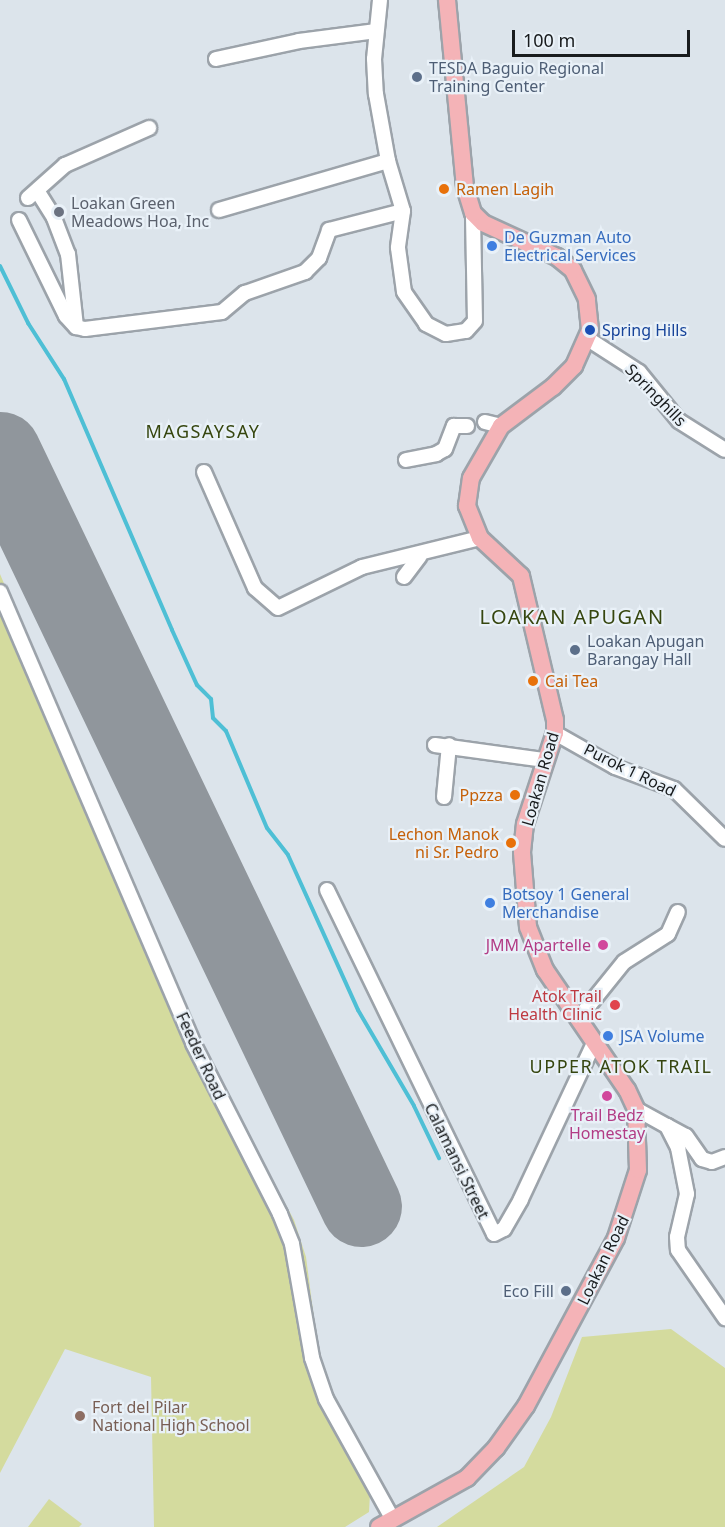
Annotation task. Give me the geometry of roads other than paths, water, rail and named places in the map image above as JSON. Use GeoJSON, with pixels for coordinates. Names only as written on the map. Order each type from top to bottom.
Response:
{"type":"FeatureCollection","features":[{"type":"Feature","properties":{"kind":"main road"},"geometry":{"type":"LineString","coordinates":[[447,0],[465,187],[473,213],[483,222],[557,257],[573,270],[586,299],[588,339]]}},
{"type":"Feature","properties":{"kind":"main road","name":"Loakan Road"},"geometry":{"type":"LineString","coordinates":[[386,1523],[468,1478],[526,1406],[627,1213],[638,1170],[636,1109],[627,1090],[545,970],[524,905],[525,824],[544,760],[555,733],[552,704],[521,576],[480,538],[467,506],[471,478],[493,424],[553,387],[574,366],[588,339]]}},
{"type":"Feature","properties":{"kind":"street"},"geometry":{"type":"LineString","coordinates":[[380,0],[376,31],[376,94],[388,160],[404,211],[398,248],[404,292],[426,324],[446,334],[466,331],[475,321],[473,213]]}},
{"type":"Feature","properties":{"kind":"street"},"geometry":{"type":"LineString","coordinates":[[216,59],[318,38],[376,31]]}},
{"type":"Feature","properties":{"kind":"street"},"geometry":{"type":"LineString","coordinates":[[76,327],[68,254],[54,218],[33,195],[65,165],[149,128]]}},
{"type":"Feature","properties":{"kind":"street"},"geometry":{"type":"LineString","coordinates":[[219,210],[388,160]]}},
{"type":"Feature","properties":{"kind":"street"},"geometry":{"type":"LineString","coordinates":[[76,327],[222,312],[245,293],[305,272],[319,258],[329,230],[404,211]]}},
{"type":"Feature","properties":{"kind":"street"},"geometry":{"type":"LineString","coordinates":[[19,219],[66,316],[76,327]]}},
{"type":"Feature","properties":{"kind":"street","name":"Springhills"},"geometry":{"type":"LineString","coordinates":[[588,339],[639,372],[679,421],[725,450]]}},
{"type":"Feature","properties":{"kind":"street"},"geometry":{"type":"LineString","coordinates":[[406,460],[436,454],[445,448],[454,426],[467,426]]}},
{"type":"Feature","properties":{"kind":"street"},"geometry":{"type":"LineString","coordinates":[[204,472],[255,588],[278,608],[362,567],[420,556],[480,538]]}},
{"type":"Feature","properties":{"kind":"street"},"geometry":{"type":"LineString","coordinates":[[404,577],[420,556]]}},
{"type":"Feature","properties":{"kind":"street","name":"Feeder Road"},"geometry":{"type":"LineString","coordinates":[[0,592],[193,1043],[280,1214],[292,1244],[312,1358],[326,1399],[386,1523]]}},
{"type":"Feature","properties":{"kind":"street","name":"Purok 1 Road"},"geometry":{"type":"LineString","coordinates":[[555,733],[615,766],[674,789],[725,839]]}},
{"type":"Feature","properties":{"kind":"street"},"geometry":{"type":"LineString","coordinates":[[444,797],[442,745],[544,760]]}},
{"type":"Feature","properties":{"kind":"street","name":"Calamansi Street"},"geometry":{"type":"LineString","coordinates":[[327,890],[494,1234],[504,1229],[521,1199],[594,1044]]}},
{"type":"Feature","properties":{"kind":"street"},"geometry":{"type":"LineString","coordinates":[[578,1019],[624,962],[668,934],[678,912]]}},
{"type":"Feature","properties":{"kind":"street"},"geometry":{"type":"LineString","coordinates":[[636,1109],[686,1137],[702,1159],[712,1162],[725,1156]]}},
{"type":"Feature","properties":{"kind":"street"},"geometry":{"type":"LineString","coordinates":[[667,1126],[686,1173],[678,1250],[725,1318]]}},
{"type":"Feature","properties":{"kind":"waterway"},"geometry":{"type":"LineString","coordinates":[[0,266],[28,323],[64,379],[172,630],[197,685],[211,699],[213,718],[226,731],[267,828],[288,855],[358,1010],[414,1106],[439,1158]]}},
{"type":"Feature","properties":{"kind":"place","name":"TESDA Baguio Regional Training Center"},"geometry":{"type":"Point","coordinates":[417,77]}},
{"type":"Feature","properties":{"kind":"place","name":"Ramen Lagih"},"geometry":{"type":"Point","coordinates":[444,189]}},
{"type":"Feature","properties":{"kind":"place","name":"Loakan Green Meadows Hoa, Inc"},"geometry":{"type":"Point","coordinates":[59,212]}},
{"type":"Feature","properties":{"kind":"place","name":"De Guzman Auto Electrical Services"},"geometry":{"type":"Point","coordinates":[492,246]}},
{"type":"Feature","properties":{"kind":"place","name":"Spring Hills"},"geometry":{"type":"Point","coordinates":[590,330]}},
{"type":"Feature","properties":{"kind":"place","name":"Loakan Apugan Barangay Hall"},"geometry":{"type":"Point","coordinates":[575,650]}},
{"type":"Feature","properties":{"kind":"place","name":"Cai Tea"},"geometry":{"type":"Point","coordinates":[533,681]}},
{"type":"Feature","properties":{"kind":"place","name":"Ppzza"},"geometry":{"type":"Point","coordinates":[515,795]}},
{"type":"Feature","properties":{"kind":"place","name":"Lechon Manok ni Sr. Pedro"},"geometry":{"type":"Point","coordinates":[511,843]}},
{"type":"Feature","properties":{"kind":"place","name":"Botsoy 1 General Merchandise"},"geometry":{"type":"Point","coordinates":[490,903]}},
{"type":"Feature","properties":{"kind":"place","name":"JMM Apartelle"},"geometry":{"type":"Point","coordinates":[603,945]}},
{"type":"Feature","properties":{"kind":"place","name":"Atok Trail Health Clinic"},"geometry":{"type":"Point","coordinates":[615,1005]}},
{"type":"Feature","properties":{"kind":"place","name":"JSA Volume"},"geometry":{"type":"Point","coordinates":[608,1036]}},
{"type":"Feature","properties":{"kind":"place","name":"Trail Bedz Homestay"},"geometry":{"type":"Point","coordinates":[607,1096]}},
{"type":"Feature","properties":{"kind":"place","name":"Eco Fill"},"geometry":{"type":"Point","coordinates":[566,1291]}},
{"type":"Feature","properties":{"kind":"place","name":"Fort del Pilar National High School"},"geometry":{"type":"Point","coordinates":[80,1416]}},
{"type":"Feature","properties":{"kind":"district","name":"MAGSAYSAY"},"geometry":{"type":"Point","coordinates":[203,431]}},
{"type":"Feature","properties":{"kind":"district","name":"LOAKAN APUGAN"},"geometry":{"type":"Point","coordinates":[572,616]}},
{"type":"Feature","properties":{"kind":"district","name":"UPPER ATOK TRAIL"},"geometry":{"type":"Point","coordinates":[621,1066]}}]}
